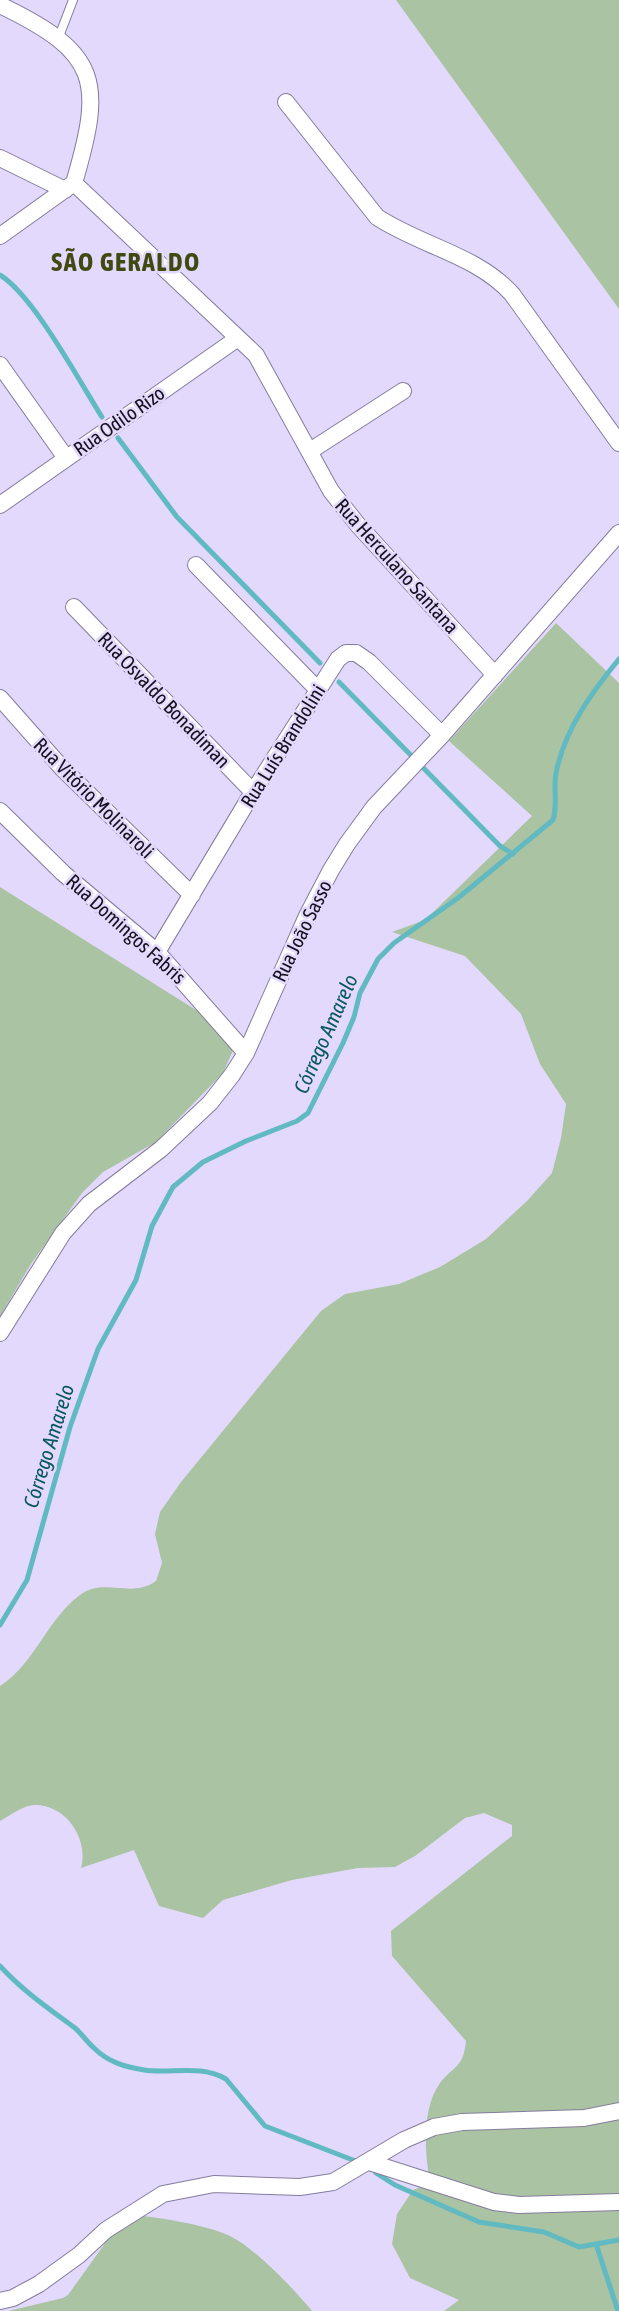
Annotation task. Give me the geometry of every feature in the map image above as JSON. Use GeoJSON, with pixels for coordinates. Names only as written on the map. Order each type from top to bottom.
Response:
{"type":"FeatureCollection","features":[{"type":"Feature","properties":{"kind":"street"},"geometry":{"type":"LineString","coordinates":[[0,5],[16,6],[78,56],[87,74],[91,97],[88,134],[69,187],[0,236]]}},
{"type":"Feature","properties":{"kind":"street"},"geometry":{"type":"LineString","coordinates":[[286,102],[377,218],[395,229],[478,266],[498,279],[512,294],[619,443]]}},
{"type":"Feature","properties":{"kind":"street","name":"Rua Herculano Santana"},"geometry":{"type":"LineString","coordinates":[[0,158],[69,187],[256,355],[331,491],[358,525],[495,675]]}},
{"type":"Feature","properties":{"kind":"street","name":"Rua Odilo Rizo"},"geometry":{"type":"LineString","coordinates":[[0,505],[238,338]]}},
{"type":"Feature","properties":{"kind":"street"},"geometry":{"type":"LineString","coordinates":[[0,365],[66,458]]}},
{"type":"Feature","properties":{"kind":"street"},"geometry":{"type":"LineString","coordinates":[[310,451],[403,391]]}},
{"type":"Feature","properties":{"kind":"street","name":"Rua João Sasso"},"geometry":{"type":"LineString","coordinates":[[0,1333],[63,1233],[89,1204],[188,1125],[210,1103],[246,1053],[297,936],[331,870],[374,807],[442,735],[619,533]]}},
{"type":"Feature","properties":{"kind":"street"},"geometry":{"type":"LineString","coordinates":[[196,565],[318,690]]}},
{"type":"Feature","properties":{"kind":"street","name":"Rua Osvaldo Bonadiman"},"geometry":{"type":"LineString","coordinates":[[74,608],[253,792]]}},
{"type":"Feature","properties":{"kind":"street","name":"Rua Luís Brandolini"},"geometry":{"type":"LineString","coordinates":[[157,952],[253,792],[338,659],[346,653],[356,653],[369,662],[442,735]]}},
{"type":"Feature","properties":{"kind":"street","name":"Rua Vitório Molinaroli"},"geometry":{"type":"LineString","coordinates":[[0,698],[62,768],[192,895]]}},
{"type":"Feature","properties":{"kind":"street","name":"Rua Domingos Fabris"},"geometry":{"type":"LineString","coordinates":[[0,811],[63,873],[157,952],[246,1053]]}},
{"type":"Feature","properties":{"kind":"street"},"geometry":{"type":"LineString","coordinates":[[0,2301],[13,2298],[39,2284],[79,2255],[106,2230],[163,2194],[214,2184],[300,2187],[333,2182],[404,2140],[434,2127],[462,2122],[584,2118],[619,2111]]}},
{"type":"Feature","properties":{"kind":"street"},"geometry":{"type":"LineString","coordinates":[[369,2162],[495,2202],[519,2205],[619,2202]]}},
{"type":"Feature","properties":{"kind":"lane"},"geometry":{"type":"LineString","coordinates":[[58,39],[74,0]]}},
{"type":"Feature","properties":{"kind":"green space"},"geometry":{"type":"Polygon","coordinates":[[[396,0],[619,0],[619,309],[396,0]]]}},
{"type":"Feature","properties":{"kind":"green space"},"geometry":{"type":"Polygon","coordinates":[[[556,623],[619,683],[619,2311],[444,2311],[459,2300],[410,2278],[392,2244],[397,2214],[413,2190],[430,2183],[426,2132],[430,2106],[440,2083],[463,2057],[466,2041],[392,1956],[391,1931],[512,1836],[512,1825],[484,1813],[465,1818],[415,1856],[395,1867],[358,1868],[292,1880],[223,1900],[203,1918],[159,1906],[134,1850],[81,1868],[82,1846],[78,1835],[65,1817],[56,1810],[46,1806],[30,1805],[0,1821],[0,1686],[22,1666],[58,1616],[80,1595],[99,1588],[137,1588],[156,1581],[162,1563],[155,1534],[160,1512],[181,1482],[321,1311],[345,1294],[399,1284],[440,1267],[486,1239],[527,1201],[552,1173],[561,1138],[566,1104],[540,1064],[521,1014],[465,956],[392,932],[425,920],[532,816],[449,741],[556,623]]]}},
{"type":"Feature","properties":{"kind":"green space"},"geometry":{"type":"Polygon","coordinates":[[[0,887],[212,1020],[234,1048],[223,1073],[156,1142],[103,1172],[82,1193],[31,1264],[0,1316],[0,887]]]}},
{"type":"Feature","properties":{"kind":"green space"},"geometry":{"type":"Polygon","coordinates":[[[126,2214],[194,2225],[230,2236],[262,2259],[312,2311],[8,2311],[68,2295],[126,2214]]]}},
{"type":"Feature","properties":{"kind":"waterway"},"geometry":{"type":"LineString","coordinates":[[0,275],[27,301],[41,320],[102,417]]}},
{"type":"Feature","properties":{"kind":"waterway"},"geometry":{"type":"LineString","coordinates":[[118,438],[177,517],[320,663]]}},
{"type":"Feature","properties":{"kind":"waterway","name":"Córrego Amarelo"},"geometry":{"type":"LineString","coordinates":[[0,1625],[27,1580],[70,1427],[98,1349],[136,1280],[152,1226],[173,1187],[203,1162],[246,1141],[297,1121],[308,1113],[343,1043],[354,1017],[360,993],[378,959],[394,943],[458,898],[553,820],[556,773],[566,741],[589,698],[619,659]]}},
{"type":"Feature","properties":{"kind":"waterway"},"geometry":{"type":"LineString","coordinates":[[339,682],[500,846],[513,854]]}},
{"type":"Feature","properties":{"kind":"waterway"},"geometry":{"type":"LineString","coordinates":[[0,1966],[45,2006],[75,2028],[99,2053],[111,2060],[144,2070],[196,2071],[216,2074],[226,2079],[265,2126],[358,2162]]}},
{"type":"Feature","properties":{"kind":"waterway"},"geometry":{"type":"LineString","coordinates":[[376,2173],[395,2185],[479,2222],[544,2232],[579,2247],[619,2240]]}},
{"type":"Feature","properties":{"kind":"waterway"},"geometry":{"type":"LineString","coordinates":[[596,2244],[618,2311]]}},
{"type":"Feature","properties":{"kind":"district","name":"SÃO GERALDO"},"geometry":{"type":"Point","coordinates":[126,262]}}]}
